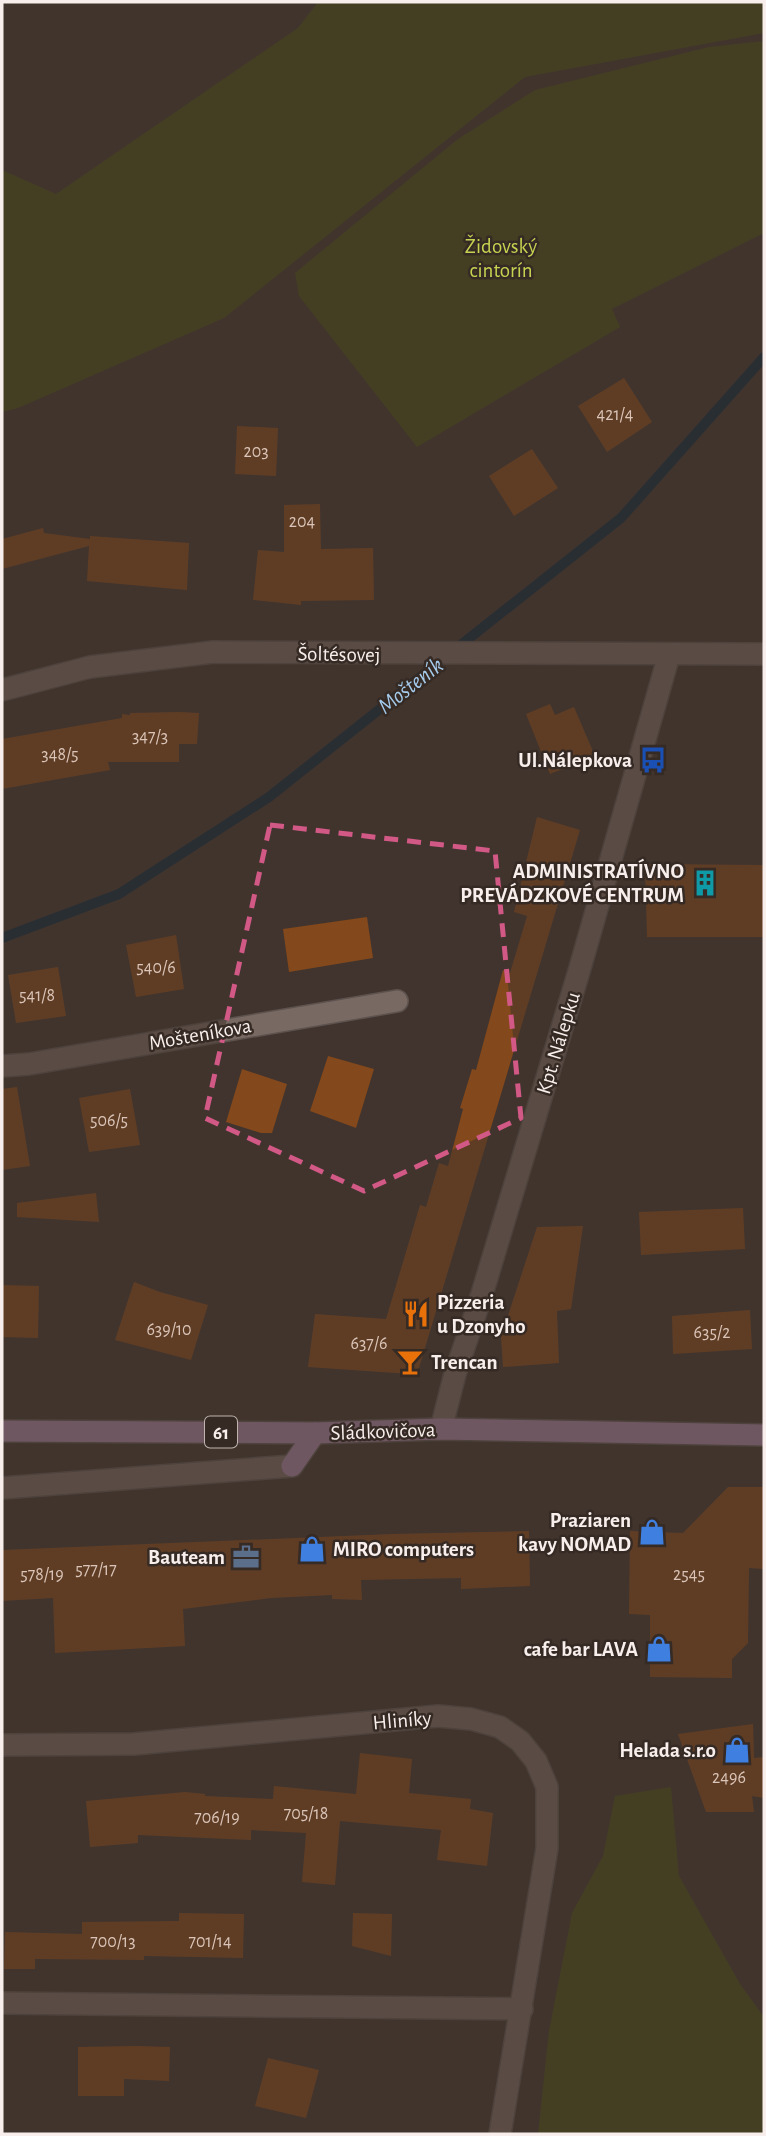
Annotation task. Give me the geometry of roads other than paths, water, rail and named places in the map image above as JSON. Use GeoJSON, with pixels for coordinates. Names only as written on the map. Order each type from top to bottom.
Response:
{"type":"FeatureCollection","features":[{"type":"Feature","properties":{"kind":"main road","name":"Sládkovičova"},"geometry":{"type":"LineString","coordinates":[[2,1431],[315,1433],[441,1429],[764,1434]]}},
{"type":"Feature","properties":{"kind":"main road"},"geometry":{"type":"LineString","coordinates":[[292,1466],[315,1433]]}},
{"type":"Feature","properties":{"kind":"street","name":"Šoltésovej"},"geometry":{"type":"LineString","coordinates":[[2,690],[90,667],[213,652],[426,655],[764,654]]}},
{"type":"Feature","properties":{"kind":"street","name":"Kpt. Nálepku"},"geometry":{"type":"LineString","coordinates":[[441,1429],[455,1374],[482,1294],[580,968],[669,655]]}},
{"type":"Feature","properties":{"kind":"street","name":"Mošteníkova"},"geometry":{"type":"LineString","coordinates":[[2,1066],[29,1064],[397,1001]]}},
{"type":"Feature","properties":{"kind":"street"},"geometry":{"type":"LineString","coordinates":[[2,1488],[292,1466]]}},
{"type":"Feature","properties":{"kind":"street","name":"Hliníky"},"geometry":{"type":"LineString","coordinates":[[2,1745],[134,1744],[438,1716],[471,1719],[500,1727],[520,1741],[536,1761],[547,1787],[547,1848],[500,2134]]}},
{"type":"Feature","properties":{"kind":"street"},"geometry":{"type":"LineString","coordinates":[[2,2003],[522,2010]]}},
{"type":"Feature","properties":{"kind":"waterway","name":"Mošteník"},"geometry":{"type":"LineString","coordinates":[[2,938],[119,894],[269,797],[621,518],[764,357]]}},
{"type":"Feature","properties":{"kind":"place","name":"Ul.Nálepkova"},"geometry":{"type":"Point","coordinates":[653,760]}},
{"type":"Feature","properties":{"kind":"place","name":"ADMINISTRATÍVNO PREVÁDZKOVÉ CENTRUM"},"geometry":{"type":"Point","coordinates":[705,883]}},
{"type":"Feature","properties":{"kind":"place","name":"Pizzeria u Dzonyho"},"geometry":{"type":"Point","coordinates":[416,1314]}},
{"type":"Feature","properties":{"kind":"place","name":"Trencan"},"geometry":{"type":"Point","coordinates":[410,1362]}},
{"type":"Feature","properties":{"kind":"place","name":"Praziaren kavy NOMAD"},"geometry":{"type":"Point","coordinates":[652,1532]}},
{"type":"Feature","properties":{"kind":"place","name":"MIRO computers"},"geometry":{"type":"Point","coordinates":[312,1549]}},
{"type":"Feature","properties":{"kind":"place","name":"Bauteam"},"geometry":{"type":"Point","coordinates":[246,1557]}},
{"type":"Feature","properties":{"kind":"place","name":"cafe bar LAVA"},"geometry":{"type":"Point","coordinates":[659,1649]}},
{"type":"Feature","properties":{"kind":"place","name":"Helada s.r.o"},"geometry":{"type":"Point","coordinates":[737,1750]}},
{"type":"Feature","properties":{"kind":"park label","name":"Židovský cintorín"},"geometry":{"type":"Point","coordinates":[501,258]}}]}
